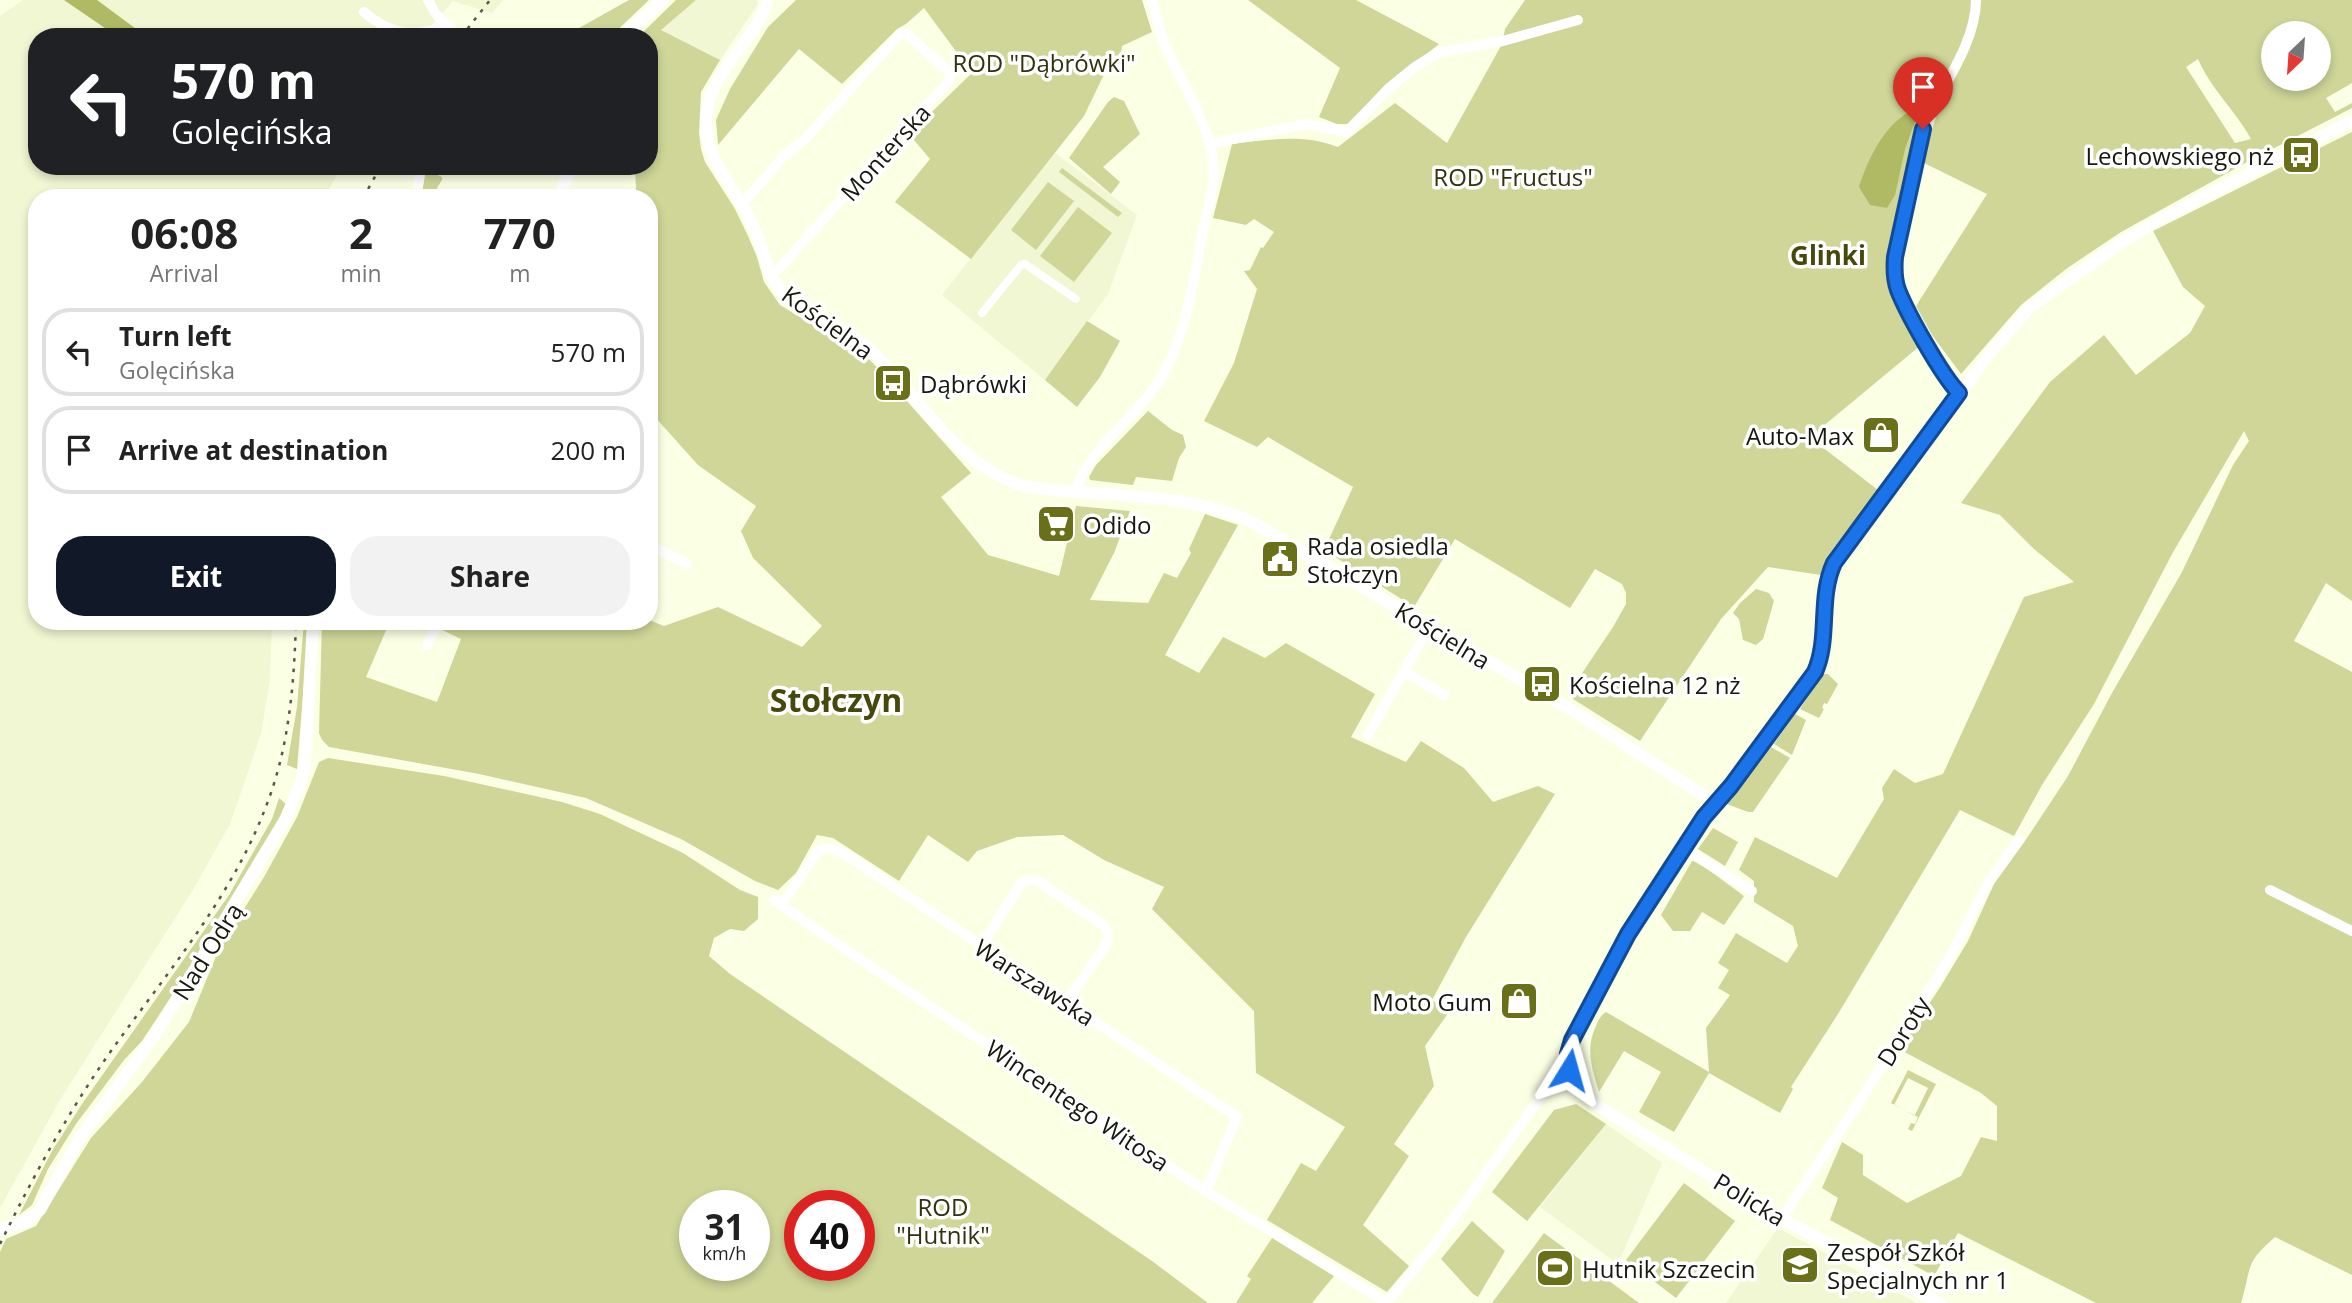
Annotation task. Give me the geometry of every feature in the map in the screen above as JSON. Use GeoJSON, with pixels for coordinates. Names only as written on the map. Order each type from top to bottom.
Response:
{"type":"FeatureCollection","features":[{"type":"Feature","properties":{"kind":"street"},"geometry":{"type":"LineString","coordinates":[[429,0],[433,10],[450,28]]}},
{"type":"Feature","properties":{"kind":"street"},"geometry":{"type":"LineString","coordinates":[[632,28],[663,0]]}},
{"type":"Feature","properties":{"kind":"street","name":"Kościelna"},"geometry":{"type":"LineString","coordinates":[[768,0],[761,17],[717,82],[708,104],[707,138],[711,150],[742,204],[772,276],[783,293],[794,303],[876,354],[950,439],[982,467],[1023,486],[1164,499],[1226,511],[1270,531],[1572,710],[1715,803]]}},
{"type":"Feature","properties":{"kind":"street"},"geometry":{"type":"LineString","coordinates":[[1077,492],[1081,477],[1091,460],[1146,400],[1163,375],[1173,353],[1188,305],[1211,192],[1214,165],[1209,144],[1162,38],[1152,0]]}},
{"type":"Feature","properties":{"kind":"street"},"geometry":{"type":"LineString","coordinates":[[1959,393],[1947,378],[1910,314],[1898,290],[1894,273],[1895,257],[1923,129],[1971,35],[1976,16],[1976,0]]}},
{"type":"Feature","properties":{"kind":"street"},"geometry":{"type":"LineString","coordinates":[[364,12],[381,25],[390,28]]}},
{"type":"Feature","properties":{"kind":"street"},"geometry":{"type":"LineString","coordinates":[[1209,144],[1305,124],[1347,132],[1389,88],[1415,66],[1437,53],[1503,41],[1578,20]]}},
{"type":"Feature","properties":{"kind":"street","name":"Monterska"},"geometry":{"type":"LineString","coordinates":[[742,204],[901,33],[907,34],[947,70],[949,81],[772,276]]}},
{"type":"Feature","properties":{"kind":"street"},"geometry":{"type":"LineString","coordinates":[[1386,1303],[1447,1228],[1544,1094],[1550,1087],[1571,1079],[1568,1058],[1572,1040],[1628,934],[1715,803],[1733,783],[1815,672],[1821,651],[1826,585],[1830,570],[2004,334],[2021,316],[2072,276],[2166,215],[2352,121]]}},
{"type":"Feature","properties":{"kind":"street"},"geometry":{"type":"LineString","coordinates":[[982,313],[1021,265],[1025,264],[1076,299]]}},
{"type":"Feature","properties":{"kind":"street"},"geometry":{"type":"LineString","coordinates":[[658,550],[687,564]]}},
{"type":"Feature","properties":{"kind":"street"},"geometry":{"type":"LineString","coordinates":[[1368,735],[1429,627]]}},
{"type":"Feature","properties":{"kind":"street","name":"Nad Odrą"},"geometry":{"type":"LineString","coordinates":[[0,1230],[27,1222],[40,1210],[63,1164],[157,1032],[286,818],[305,765],[312,630]]}},
{"type":"Feature","properties":{"kind":"street"},"geometry":{"type":"LineString","coordinates":[[428,645],[435,630]]}},
{"type":"Feature","properties":{"kind":"street"},"geometry":{"type":"LineString","coordinates":[[1405,672],[1444,695]]}},
{"type":"Feature","properties":{"kind":"street","name":"Doroty"},"geometry":{"type":"LineString","coordinates":[[1781,1219],[1856,1107],[1950,957],[1988,883],[2019,840]]}},
{"type":"Feature","properties":{"kind":"street","name":"Warszawska"},"geometry":{"type":"LineString","coordinates":[[778,902],[819,850],[835,849],[1237,1117],[1206,1191]]}},
{"type":"Feature","properties":{"kind":"street"},"geometry":{"type":"LineString","coordinates":[[1684,849],[1752,891]]}},
{"type":"Feature","properties":{"kind":"street"},"geometry":{"type":"LineString","coordinates":[[981,946],[1021,884],[1026,880],[1038,881],[1108,931],[1109,940],[1105,947],[1066,1002]]}},
{"type":"Feature","properties":{"kind":"street"},"geometry":{"type":"LineString","coordinates":[[2270,890],[2352,931]]}},
{"type":"Feature","properties":{"kind":"street","name":"Wincentego Witosa"},"geometry":{"type":"LineString","coordinates":[[778,902],[1206,1191],[1386,1303]]}},
{"type":"Feature","properties":{"kind":"street","name":"Policka"},"geometry":{"type":"LineString","coordinates":[[1571,1079],[1579,1091],[1600,1107],[1781,1219],[1940,1303]]}},
{"type":"Feature","properties":{"kind":"shaded area"},"geometry":{"type":"Polygon","coordinates":[[[23,0],[503,0],[492,13],[453,1],[429,28],[28,28],[28,175],[337,175],[329,189],[28,189],[28,630],[272,630],[270,679],[261,734],[230,824],[193,890],[61,1098],[0,1208],[0,16],[23,0]]]}},
{"type":"Feature","properties":{"kind":"shaded area"},"geometry":{"type":"Polygon","coordinates":[[[64,0],[97,0],[135,28],[105,28],[64,0]]]}},
{"type":"Feature","properties":{"kind":"shaded area"},"geometry":{"type":"Polygon","coordinates":[[[696,0],[757,0],[758,4],[720,60],[661,30],[696,0]]]}},
{"type":"Feature","properties":{"kind":"shaded area"},"geometry":{"type":"Polygon","coordinates":[[[1909,112],[1916,119],[1905,149],[1895,195],[1887,208],[1870,205],[1859,187],[1867,166],[1891,126],[1909,112]]]}},
{"type":"Feature","properties":{"kind":"shaded area"},"geometry":{"type":"Polygon","coordinates":[[[1054,152],[1137,215],[1108,294],[1045,380],[942,295],[1054,152]]]}},
{"type":"Feature","properties":{"kind":"shaded area"},"geometry":{"type":"Polygon","coordinates":[[[1606,1124],[1662,1163],[1618,1264],[1540,1207],[1606,1124]]]}},
{"type":"Feature","properties":{"kind":"shaded area","name":"Zespół Szkół Specjalnych nr 1"},"geometry":{"type":"Polygon","coordinates":[[[1778,1228],[1917,1303],[1726,1303],[1778,1228]]]}},
{"type":"Feature","properties":{"kind":"green space"},"geometry":{"type":"Polygon","coordinates":[[[629,0],[649,0],[619,28],[579,28],[629,0]]]}},
{"type":"Feature","properties":{"kind":"green space"},"geometry":{"type":"Polygon","coordinates":[[[676,0],[696,0],[661,30],[720,60],[701,92],[701,149],[705,162],[735,209],[748,236],[764,282],[780,305],[853,346],[872,362],[971,473],[941,497],[988,555],[1059,576],[1076,506],[1130,511],[1114,553],[1090,600],[1148,603],[1164,573],[1177,578],[1191,553],[1189,549],[1205,514],[1238,525],[1165,655],[1199,673],[1223,637],[1265,658],[1286,643],[1375,694],[1351,737],[1406,762],[1421,741],[1464,768],[1493,802],[1538,786],[1555,794],[1466,937],[1432,1000],[1449,1012],[1425,1046],[1434,1086],[1394,1144],[1409,1156],[1363,1225],[1409,1266],[1387,1292],[1267,1220],[1301,1163],[1316,1171],[1345,1127],[1256,1073],[1254,1011],[1152,909],[1164,887],[1104,860],[1063,835],[1017,837],[977,851],[968,862],[928,835],[899,881],[833,838],[817,835],[796,873],[778,890],[755,881],[681,839],[586,798],[479,774],[329,747],[322,740],[319,733],[322,630],[386,630],[366,677],[437,702],[461,639],[442,630],[658,630],[658,624],[664,626],[718,607],[802,647],[822,626],[753,558],[741,531],[756,506],[698,465],[658,420],[658,189],[636,189],[635,175],[658,175],[658,28],[647,28],[676,0]]]}},
{"type":"Feature","properties":{"kind":"green space","name":"ROD \"Dąbrówki\""},"geometry":{"type":"Polygon","coordinates":[[[796,0],[1142,0],[1152,32],[1122,46],[1121,55],[1109,64],[1084,116],[971,259],[895,202],[930,159],[909,134],[972,73],[924,8],[897,29],[842,84],[799,49],[718,145],[716,120],[730,89],[768,27],[796,0]]]}},
{"type":"Feature","properties":{"kind":"green space"},"geometry":{"type":"Polygon","coordinates":[[[1248,0],[1356,0],[1439,44],[1379,93],[1347,124],[1337,124],[1319,117],[1340,68],[1248,0]]]}},
{"type":"Feature","properties":{"kind":"green space","name":"ROD \"Fructus\""},"geometry":{"type":"Polygon","coordinates":[[[1525,0],[2352,0],[2352,83],[2326,98],[2335,112],[2352,103],[2352,108],[2121,232],[2066,269],[2021,305],[1961,374],[1932,335],[1916,306],[1987,194],[1922,162],[1936,117],[1925,115],[1915,140],[1886,266],[1892,291],[1921,345],[1827,423],[1813,440],[1878,490],[1830,553],[1821,575],[1768,567],[1721,619],[1640,741],[1568,694],[1626,604],[1626,593],[1622,584],[1595,569],[1570,608],[1455,539],[1414,607],[1324,550],[1353,487],[1268,437],[1257,447],[1204,421],[1234,363],[1257,289],[1244,271],[1250,270],[1261,247],[1263,248],[1274,232],[1254,219],[1246,225],[1213,218],[1232,144],[1299,139],[1338,147],[1395,103],[1447,143],[1502,44],[1505,29],[1525,0]],[[2198,59],[2186,67],[2235,143],[2251,139],[2209,80],[2198,59]]]}},
{"type":"Feature","properties":{"kind":"green space"},"geometry":{"type":"Polygon","coordinates":[[[1114,97],[1124,101],[1140,134],[1103,167],[1120,182],[1111,194],[1069,158],[1114,97]]]}},
{"type":"Feature","properties":{"kind":"green space"},"geometry":{"type":"Polygon","coordinates":[[[2352,132],[2352,601],[2326,583],[2294,641],[2352,672],[2352,1275],[2275,1237],[2254,1260],[2241,1303],[2096,1303],[1958,1233],[1934,1276],[1830,1220],[1838,1198],[1822,1188],[1842,1142],[1863,1155],[1863,1175],[1907,1203],[1961,1176],[1981,1137],[1997,1141],[1997,1106],[1981,1093],[1899,1049],[1968,941],[1994,884],[2068,776],[2182,572],[2233,465],[2249,441],[2244,431],[2172,554],[2094,704],[2042,785],[2014,836],[1960,810],[1838,1014],[1791,1087],[1793,1089],[1780,1113],[1709,1073],[1674,1132],[1639,1112],[1661,1072],[1624,1051],[1599,1092],[1590,1051],[1598,1021],[1606,1012],[1709,1072],[1706,1028],[1730,995],[1718,988],[1729,970],[1718,963],[1736,933],[1787,963],[1798,946],[1793,926],[1754,902],[1754,881],[1739,870],[1755,837],[1837,878],[1884,799],[1882,788],[1894,769],[1915,783],[1943,774],[2024,597],[2074,582],[2034,549],[2000,515],[1961,503],[2050,382],[2104,335],[2136,375],[2190,333],[2205,306],[2183,287],[2153,231],[2352,132]]]}},
{"type":"Feature","properties":{"kind":"green space"},"geometry":{"type":"Polygon","coordinates":[[[1062,168],[1122,213],[1118,217],[1059,172],[1062,168]]]}},
{"type":"Feature","properties":{"kind":"green space"},"geometry":{"type":"Polygon","coordinates":[[[425,175],[442,177],[436,189],[423,189],[425,175]]]}},
{"type":"Feature","properties":{"kind":"green space"},"geometry":{"type":"Polygon","coordinates":[[[1048,182],[1074,201],[1036,250],[1011,230],[1048,182]]]}},
{"type":"Feature","properties":{"kind":"green space"},"geometry":{"type":"Polygon","coordinates":[[[1078,207],[1112,233],[1074,282],[1040,256],[1078,207]]]}},
{"type":"Feature","properties":{"kind":"green space"},"geometry":{"type":"Polygon","coordinates":[[[1087,321],[1120,341],[1100,377],[1077,407],[1045,380],[1087,321]]]}},
{"type":"Feature","properties":{"kind":"green space"},"geometry":{"type":"Polygon","coordinates":[[[1148,411],[1183,435],[1186,447],[1179,458],[1172,481],[1136,477],[1133,485],[1090,480],[1096,465],[1148,411]]]}},
{"type":"Feature","properties":{"kind":"green space"},"geometry":{"type":"Polygon","coordinates":[[[1756,589],[1769,593],[1774,601],[1763,639],[1756,645],[1743,640],[1739,619],[1733,613],[1756,589]]]}},
{"type":"Feature","properties":{"kind":"green space"},"geometry":{"type":"Polygon","coordinates":[[[303,630],[308,630],[297,769],[287,765],[297,707],[303,630]]]}},
{"type":"Feature","properties":{"kind":"green space"},"geometry":{"type":"Polygon","coordinates":[[[1823,674],[1828,674],[1838,684],[1827,704],[1824,703],[1819,718],[1800,709],[1823,674]]]}},
{"type":"Feature","properties":{"kind":"green space"},"geometry":{"type":"Polygon","coordinates":[[[1795,714],[1806,720],[1792,755],[1774,744],[1795,714]]]}},
{"type":"Feature","properties":{"kind":"green space"},"geometry":{"type":"Polygon","coordinates":[[[1771,747],[1790,758],[1753,812],[1727,804],[1771,747]]]}},
{"type":"Feature","properties":{"kind":"green space","name":"ROD \"Hutnik\""},"geometry":{"type":"Polygon","coordinates":[[[328,758],[444,776],[562,802],[600,814],[683,853],[740,890],[758,897],[758,919],[744,931],[730,929],[714,938],[709,956],[730,974],[1152,1261],[1208,1303],[0,1303],[0,1252],[6,1239],[36,1226],[91,1138],[142,1082],[189,1022],[219,949],[264,877],[297,817],[319,762],[328,758]]]}},
{"type":"Feature","properties":{"kind":"green space"},"geometry":{"type":"Polygon","coordinates":[[[279,798],[286,804],[267,844],[142,1041],[124,1060],[76,1124],[48,1169],[32,1205],[19,1215],[52,1151],[82,1104],[229,895],[272,819],[279,798]]]}},
{"type":"Feature","properties":{"kind":"green space"},"geometry":{"type":"Polygon","coordinates":[[[1713,828],[1738,842],[1725,866],[1698,849],[1713,828]]]}},
{"type":"Feature","properties":{"kind":"green space"},"geometry":{"type":"Polygon","coordinates":[[[1692,861],[1698,862],[1744,896],[1724,925],[1702,912],[1690,931],[1673,931],[1661,915],[1692,861]]]}},
{"type":"Feature","properties":{"kind":"green space"},"geometry":{"type":"Polygon","coordinates":[[[1908,1070],[1936,1084],[1912,1131],[1908,1129],[1911,1123],[1915,1124],[1918,1117],[1905,1111],[1915,1115],[1928,1088],[1908,1078],[1894,1105],[1891,1103],[1908,1070]]]}},
{"type":"Feature","properties":{"kind":"green space"},"geometry":{"type":"Polygon","coordinates":[[[1576,1104],[1606,1124],[1527,1221],[1492,1192],[1554,1110],[1576,1104]]]}},
{"type":"Feature","properties":{"kind":"green space"},"geometry":{"type":"Polygon","coordinates":[[[1684,1183],[1735,1221],[1676,1298],[1626,1260],[1684,1183]]]}},
{"type":"Feature","properties":{"kind":"green space"},"geometry":{"type":"Polygon","coordinates":[[[1472,1221],[1505,1251],[1478,1297],[1441,1259],[1472,1221]]]}},
{"type":"Feature","properties":{"kind":"green space","name":"Hutnik Szczecin"},"geometry":{"type":"Polygon","coordinates":[[[1544,1233],[1639,1303],[1492,1303],[1544,1233]]]}},
{"type":"Feature","properties":{"kind":"green space"},"geometry":{"type":"Polygon","coordinates":[[[1272,1238],[1334,1276],[1312,1303],[1236,1303],[1251,1279],[1247,1276],[1272,1238]]]}},
{"type":"Feature","properties":{"kind":"railway"},"geometry":{"type":"LineString","coordinates":[[468,28],[490,0]]}},
{"type":"Feature","properties":{"kind":"railway"},"geometry":{"type":"LineString","coordinates":[[368,189],[376,175]]}},
{"type":"Feature","properties":{"kind":"railway"},"geometry":{"type":"LineString","coordinates":[[0,1244],[80,1097],[196,934],[251,842],[273,786],[285,740],[292,693],[296,630]]}},
{"type":"Feature","properties":{"kind":"place","name":"Lechowskiego nż"},"geometry":{"type":"Point","coordinates":[2301,155]}},
{"type":"Feature","properties":{"kind":"place","name":"Dąbrówki"},"geometry":{"type":"Point","coordinates":[893,383]}},
{"type":"Feature","properties":{"kind":"place","name":"Auto-Max"},"geometry":{"type":"Point","coordinates":[1881,435]}},
{"type":"Feature","properties":{"kind":"place","name":"Odido"},"geometry":{"type":"Point","coordinates":[1056,524]}},
{"type":"Feature","properties":{"kind":"place","name":"Rada osiedla Stołczyn"},"geometry":{"type":"Point","coordinates":[1280,559]}},
{"type":"Feature","properties":{"kind":"place","name":"Kościelna 12 nż"},"geometry":{"type":"Point","coordinates":[1542,684]}},
{"type":"Feature","properties":{"kind":"place","name":"Moto Gum"},"geometry":{"type":"Point","coordinates":[1519,1001]}},
{"type":"Feature","properties":{"kind":"place","name":"Zespół Szkół Specjalnych nr 1"},"geometry":{"type":"Point","coordinates":[1800,1265]}},
{"type":"Feature","properties":{"kind":"place","name":"Hutnik Szczecin"},"geometry":{"type":"Point","coordinates":[1555,1268]}},
{"type":"Feature","properties":{"kind":"district","name":"Glinki"},"geometry":{"type":"Point","coordinates":[1828,255]}},
{"type":"Feature","properties":{"kind":"district","name":"Stołczyn"},"geometry":{"type":"Point","coordinates":[836,699]}},
{"type":"Feature","properties":{"kind":"route"},"geometry":{"type":"LineString","coordinates":[[1569,1070],[1568,1054],[1572,1040],[1628,934],[1704,817],[1731,786],[1815,672],[1821,651],[1826,585],[1834,563],[1959,393],[1947,378],[1910,314],[1898,290],[1894,273],[1895,257],[1923,129]]}}]}
